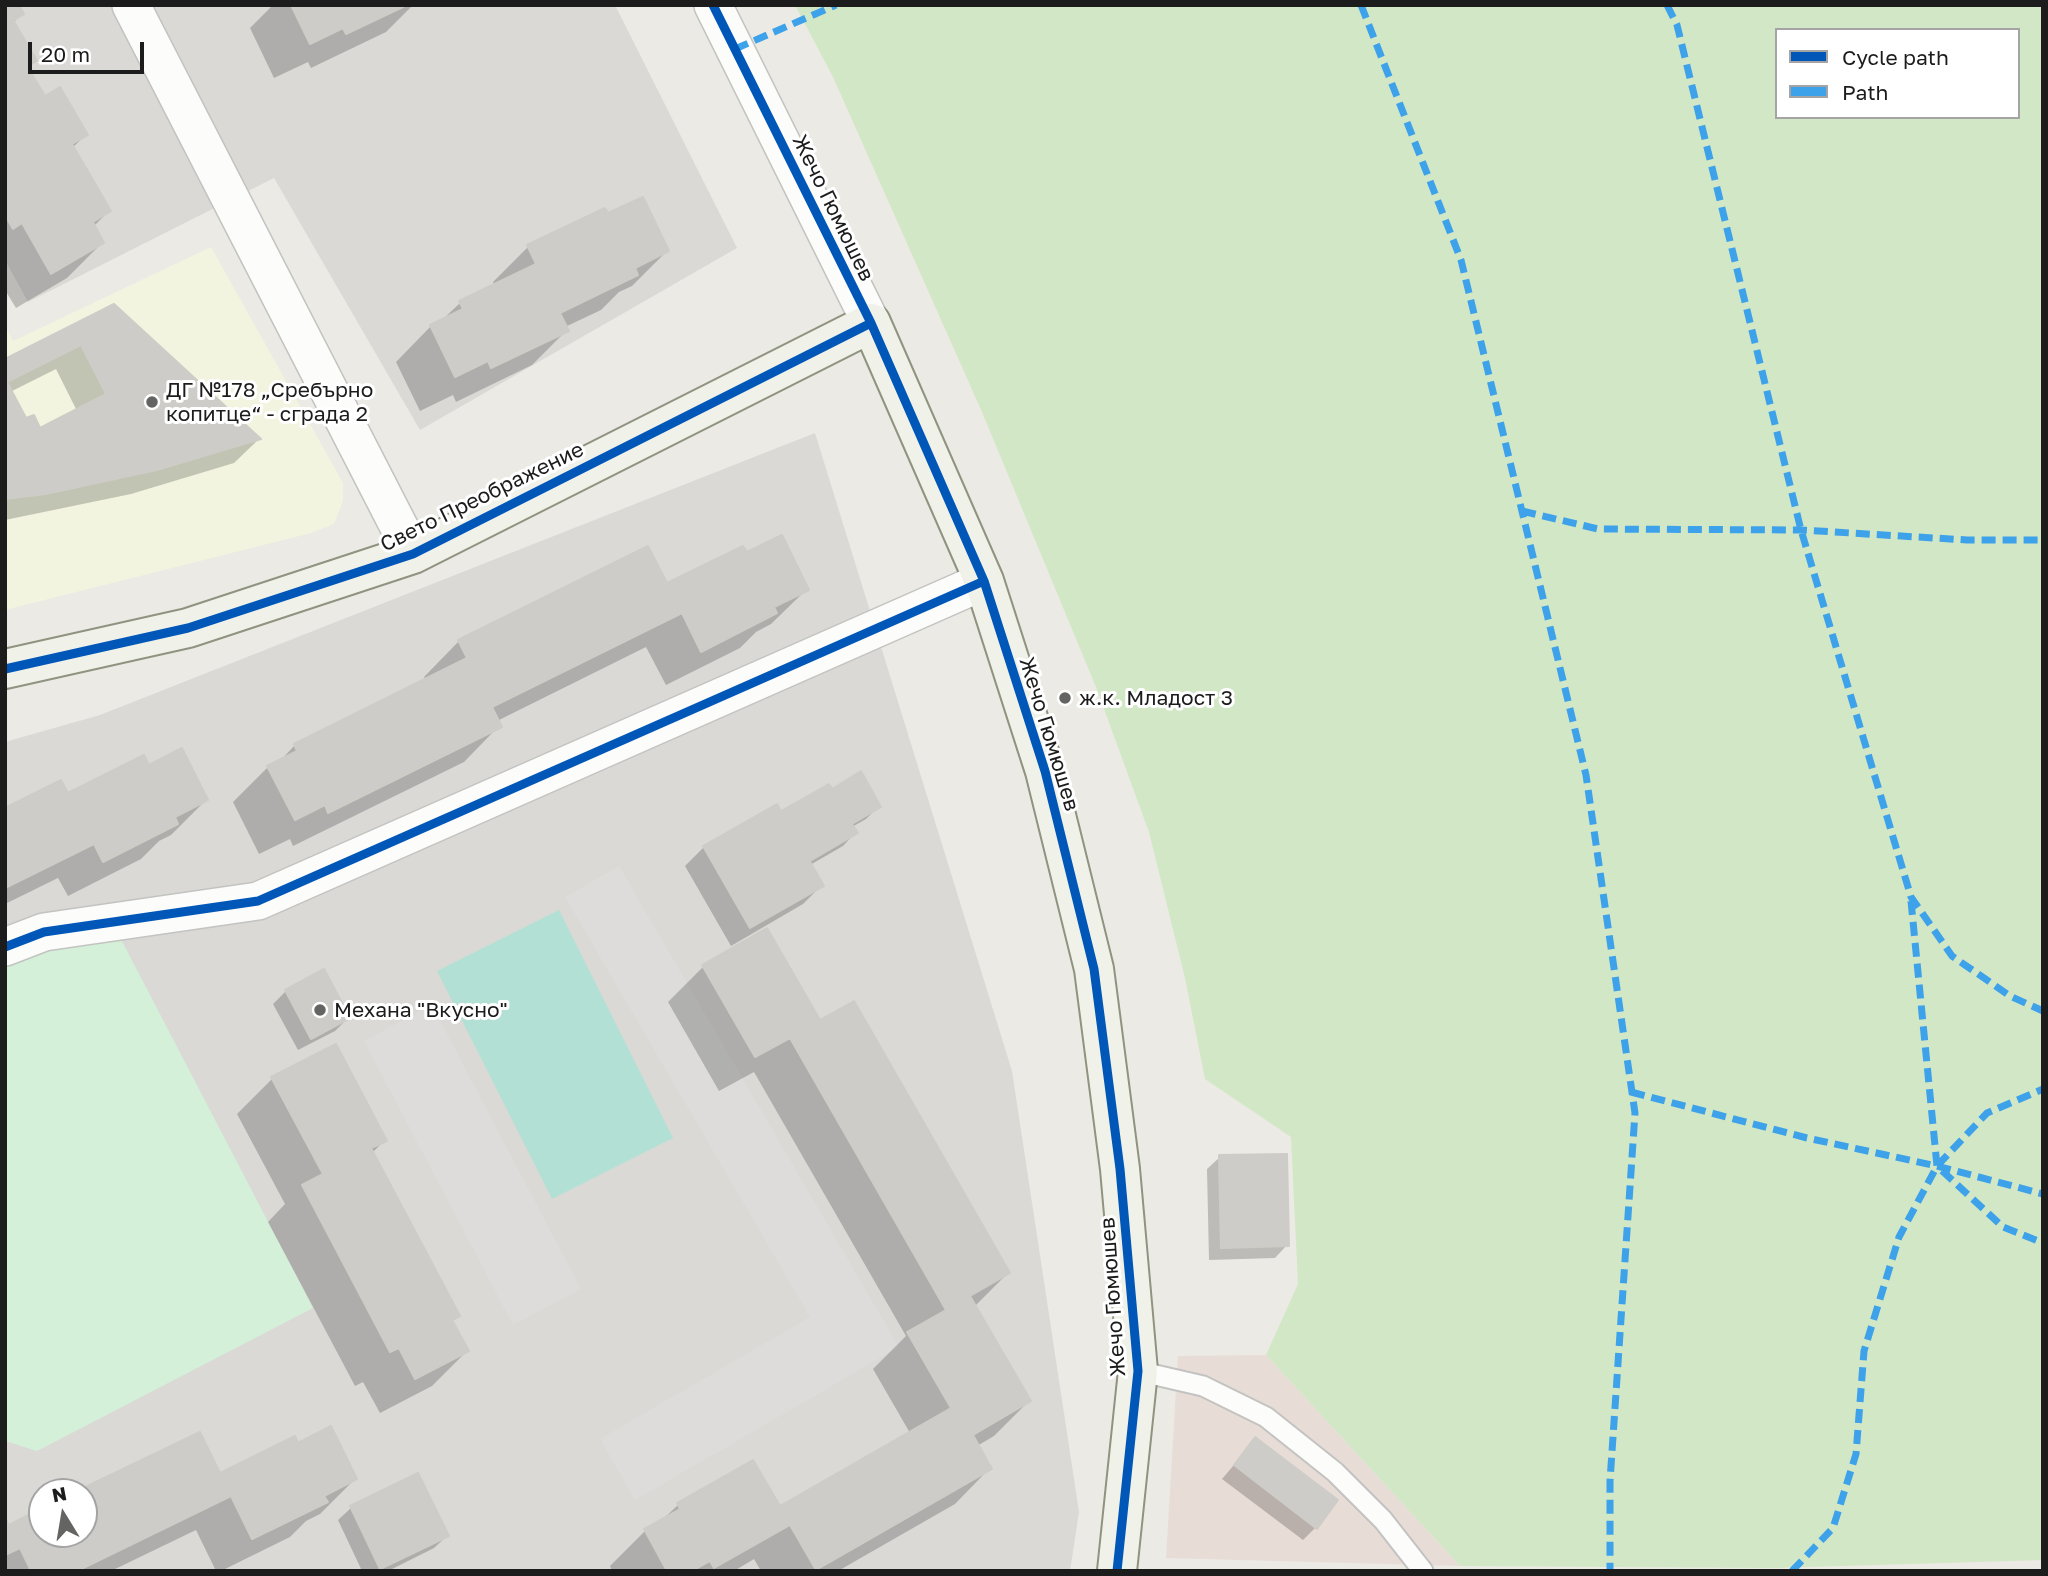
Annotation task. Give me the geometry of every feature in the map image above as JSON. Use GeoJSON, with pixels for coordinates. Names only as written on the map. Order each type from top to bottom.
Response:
{"type":"FeatureCollection","features":[{"type":"Feature","properties":{"kind":"street"},"geometry":{"type":"LineString","coordinates":[[131,5],[413,554]]}},
{"type":"Feature","properties":{"kind":"street","name":"Жечо Гюмюшев"},"geometry":{"type":"LineString","coordinates":[[713,5],[871,323],[984,581],[1045,771],[1094,969],[1120,1169],[1138,1371],[1117,1571]]}},
{"type":"Feature","properties":{"kind":"street","name":"Свето Преображение"},"geometry":{"type":"LineString","coordinates":[[5,669],[188,628],[413,554],[871,323]]}},
{"type":"Feature","properties":{"kind":"street"},"geometry":{"type":"LineString","coordinates":[[5,947],[44,932],[258,901],[984,581]]}},
{"type":"Feature","properties":{"kind":"lane"},"geometry":{"type":"LineString","coordinates":[[1138,1371],[1203,1386],[1266,1417],[1335,1472],[1383,1520],[1423,1571]]}},
{"type":"Feature","properties":{"kind":"shaded area"},"geometry":{"type":"Polygon","coordinates":[[[5,5],[615,5],[737,248],[420,430],[274,178],[28,302],[5,260],[5,5]]]}},
{"type":"Feature","properties":{"kind":"shaded area","name":"ДГ №178 „Сребърно копитце“ - сграда 2"},"geometry":{"type":"Polygon","coordinates":[[[211,247],[343,483],[343,501],[334,524],[311,533],[5,610],[5,325],[13,341],[211,247]]]}},
{"type":"Feature","properties":{"kind":"shaded area"},"geometry":{"type":"Polygon","coordinates":[[[815,433],[1012,1071],[1079,1512],[1070,1571],[5,1571],[5,742],[100,715],[815,433]]]}},
{"type":"Feature","properties":{"kind":"shaded area"},"geometry":{"type":"Polygon","coordinates":[[[619,866],[899,1347],[635,1500],[600,1439],[810,1317],[565,897],[619,866]]]}},
{"type":"Feature","properties":{"kind":"shaded area"},"geometry":{"type":"Polygon","coordinates":[[[559,910],[673,1138],[552,1199],[437,971],[559,910]]]}},
{"type":"Feature","properties":{"kind":"shaded area"},"geometry":{"type":"Polygon","coordinates":[[[112,922],[313,1308],[37,1451],[5,1441],[5,947],[112,922]]]}},
{"type":"Feature","properties":{"kind":"shaded area"},"geometry":{"type":"Polygon","coordinates":[[[432,1005],[581,1289],[513,1325],[364,1041],[432,1005]]]}},
{"type":"Feature","properties":{"kind":"shaded area"},"geometry":{"type":"Polygon","coordinates":[[[1266,1355],[1460,1566],[1166,1558],[1178,1356],[1266,1355]]]}},
{"type":"Feature","properties":{"kind":"green space"},"geometry":{"type":"Polygon","coordinates":[[[795,5],[2043,5],[2043,1560],[1776,1568],[1460,1566],[1266,1355],[1298,1284],[1291,1137],[1205,1079],[1185,978],[1149,832],[1096,687],[982,412],[833,77],[795,5]]]}},
{"type":"Feature","properties":{"kind":"building"},"geometry":{"type":"Polygon","coordinates":[[[5,5],[19,5],[24,14],[13,20],[37,61],[27,66],[45,96],[60,87],[88,135],[72,144],[111,211],[93,222],[104,243],[51,274],[22,223],[13,229],[5,215],[5,5]]]}},
{"type":"Feature","properties":{"kind":"building"},"geometry":{"type":"Polygon","coordinates":[[[291,5],[407,5],[346,34],[343,28],[310,44],[291,5]]]}},
{"type":"Feature","properties":{"kind":"building"},"geometry":{"type":"Polygon","coordinates":[[[643,197],[669,251],[635,268],[638,275],[560,313],[569,331],[491,368],[488,361],[455,377],[430,325],[463,309],[459,301],[536,264],[527,245],[605,208],[608,213],[643,197]]]}},
{"type":"Feature","properties":{"kind":"building"},"geometry":{"type":"Polygon","coordinates":[[[114,304],[261,439],[157,470],[46,494],[5,499],[5,359],[114,304]],[[81,345],[7,382],[26,418],[34,415],[40,428],[106,394],[81,345]]]}},
{"type":"Feature","properties":{"kind":"building"},"geometry":{"type":"Polygon","coordinates":[[[782,535],[809,590],[774,607],[777,613],[701,652],[682,613],[492,707],[502,727],[328,813],[325,805],[295,820],[267,766],[297,751],[294,744],[467,658],[458,640],[648,546],[667,583],[743,546],[747,552],[782,535]]]}},
{"type":"Feature","properties":{"kind":"building"},"geometry":{"type":"Polygon","coordinates":[[[182,748],[208,800],[175,817],[178,824],[103,862],[94,844],[5,888],[5,808],[61,780],[68,793],[144,755],[149,765],[182,748]]]}},
{"type":"Feature","properties":{"kind":"building"},"geometry":{"type":"Polygon","coordinates":[[[861,771],[881,807],[852,824],[858,833],[810,861],[781,811],[829,784],[832,789],[861,771]]]}},
{"type":"Feature","properties":{"kind":"building"},"geometry":{"type":"Polygon","coordinates":[[[777,804],[824,886],[750,928],[703,846],[777,804]]]}},
{"type":"Feature","properties":{"kind":"building"},"geometry":{"type":"Polygon","coordinates":[[[767,928],[820,1020],[854,1001],[1010,1273],[970,1296],[1031,1401],[973,1435],[992,1469],[816,1570],[790,1525],[714,1568],[710,1561],[692,1571],[667,1571],[644,1529],[680,1509],[677,1503],[753,1460],[780,1506],[951,1408],[907,1332],[946,1310],[790,1038],[755,1057],[702,965],[767,928]]]}},
{"type":"Feature","properties":{"kind":"building"},"geometry":{"type":"Polygon","coordinates":[[[324,969],[350,1018],[311,1039],[285,990],[324,969]]]}},
{"type":"Feature","properties":{"kind":"building"},"geometry":{"type":"Polygon","coordinates":[[[336,1044],[387,1141],[371,1148],[460,1316],[452,1320],[469,1351],[415,1379],[399,1348],[390,1352],[302,1185],[323,1174],[271,1077],[336,1044]]]}},
{"type":"Feature","properties":{"kind":"building"},"geometry":{"type":"Polygon","coordinates":[[[1287,1154],[1289,1246],[1221,1248],[1219,1155],[1287,1154]]]}},
{"type":"Feature","properties":{"kind":"building"},"geometry":{"type":"Polygon","coordinates":[[[331,1426],[357,1479],[324,1496],[328,1502],[252,1539],[231,1496],[77,1571],[31,1571],[20,1548],[5,1555],[5,1518],[9,1525],[28,1515],[28,1548],[98,1548],[98,1481],[200,1432],[220,1473],[295,1436],[298,1443],[331,1426]]]}},
{"type":"Feature","properties":{"kind":"building"},"geometry":{"type":"Polygon","coordinates":[[[1255,1437],[1338,1500],[1317,1529],[1234,1465],[1255,1437]]]}},
{"type":"Feature","properties":{"kind":"building"},"geometry":{"type":"Polygon","coordinates":[[[418,1473],[449,1536],[380,1569],[350,1506],[418,1473]]]}},
{"type":"Feature","properties":{"kind":"marked path"},"geometry":{"type":"LineString","coordinates":[[735,49],[836,5]]}},
{"type":"Feature","properties":{"kind":"marked path"},"geometry":{"type":"LineString","coordinates":[[1361,5],[1461,260],[1586,775],[1635,1113],[1610,1481],[1610,1571]]}},
{"type":"Feature","properties":{"kind":"marked path"},"geometry":{"type":"LineString","coordinates":[[1667,5],[1677,25],[1801,530],[1911,897],[1952,956],[2010,996],[2043,1011]]}},
{"type":"Feature","properties":{"kind":"marked path"},"geometry":{"type":"LineString","coordinates":[[1522,511],[1598,529],[1801,530],[1967,540],[2043,540]]}},
{"type":"Feature","properties":{"kind":"marked path"},"geometry":{"type":"LineString","coordinates":[[1911,901],[1937,1166],[2003,1227],[2043,1243]]}},
{"type":"Feature","properties":{"kind":"marked path"},"geometry":{"type":"LineString","coordinates":[[1792,1571],[1833,1528],[1856,1454],[1864,1351],[1899,1237],[1937,1166],[1987,1113],[2043,1089]]}},
{"type":"Feature","properties":{"kind":"marked path"},"geometry":{"type":"LineString","coordinates":[[1631,1092],[1807,1138],[1937,1166],[2043,1194]]}},
{"type":"Feature","properties":{"kind":"cycle path"},"geometry":{"type":"LineString","coordinates":[[713,5],[871,323],[984,581],[1045,771],[1094,969],[1120,1169],[1138,1371],[1117,1571]]}},
{"type":"Feature","properties":{"kind":"cycle path"},"geometry":{"type":"LineString","coordinates":[[5,669],[188,628],[413,554],[871,323]]}},
{"type":"Feature","properties":{"kind":"cycle path"},"geometry":{"type":"LineString","coordinates":[[5,947],[44,932],[258,901],[984,581]]}},
{"type":"Feature","properties":{"kind":"place","name":"ДГ №178 „Сребърно копитце“ - сграда 2"},"geometry":{"type":"Point","coordinates":[152,402]}},
{"type":"Feature","properties":{"kind":"place","name":"ж.к. Младост 3"},"geometry":{"type":"Point","coordinates":[1065,698]}},
{"type":"Feature","properties":{"kind":"place","name":"Механа \"Вкусно\""},"geometry":{"type":"Point","coordinates":[320,1010]}}]}
